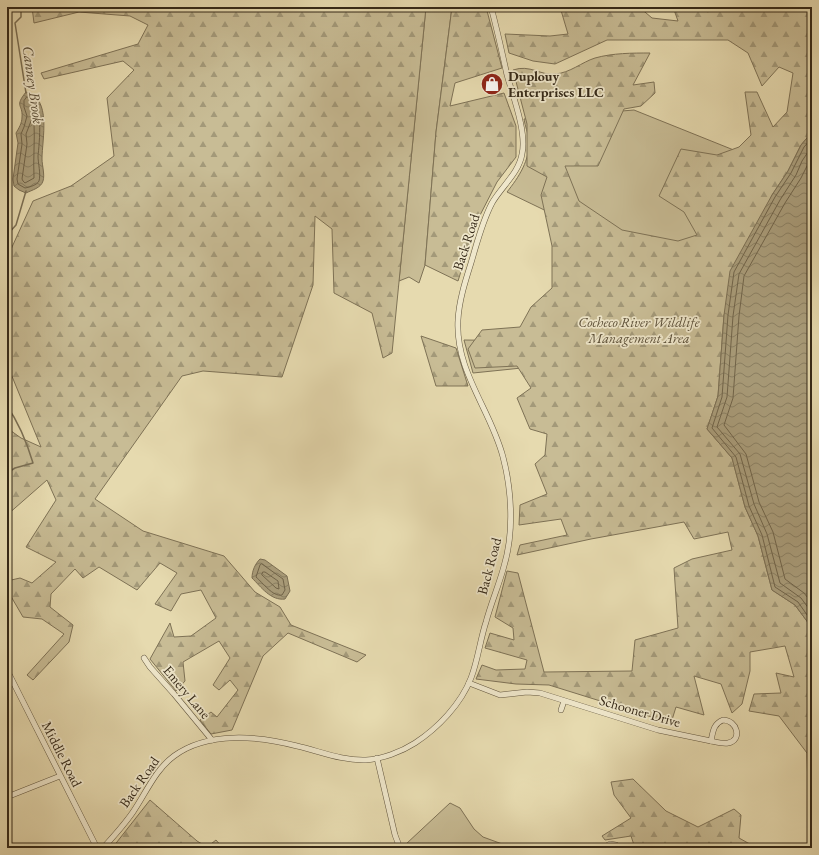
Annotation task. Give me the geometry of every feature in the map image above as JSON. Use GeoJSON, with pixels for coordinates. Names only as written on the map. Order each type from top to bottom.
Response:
{"type":"FeatureCollection","features":[{"type":"Feature","properties":{"kind":"street","name":"Back Road"},"geometry":{"type":"LineString","coordinates":[[103,848],[126,822],[165,764],[188,747],[212,740],[240,738],[288,743],[342,757],[367,760],[377,758],[405,748],[424,736],[442,720],[457,703],[469,683],[475,667],[486,622],[505,563],[511,520],[503,458],[496,437],[468,374],[460,346],[458,320],[459,307],[483,224],[498,192],[518,166],[523,145],[520,123],[490,7]]}},
{"type":"Feature","properties":{"kind":"street","name":"Emery Lane"},"geometry":{"type":"LineString","coordinates":[[144,658],[150,668],[174,694],[212,740]]}},
{"type":"Feature","properties":{"kind":"street","name":"Middle Road"},"geometry":{"type":"LineString","coordinates":[[7,670],[97,848]]}},
{"type":"Feature","properties":{"kind":"street","name":"Schooner Drive"},"geometry":{"type":"LineString","coordinates":[[469,683],[500,695],[533,692],[658,730],[711,741],[726,744],[733,741],[736,735],[737,731],[734,724],[726,720],[719,722],[714,728],[711,741]]}},
{"type":"Feature","properties":{"kind":"street"},"geometry":{"type":"LineString","coordinates":[[561,710],[564,701]]}},
{"type":"Feature","properties":{"kind":"street"},"geometry":{"type":"LineString","coordinates":[[377,758],[395,836],[400,848]]}},
{"type":"Feature","properties":{"kind":"street"},"geometry":{"type":"LineString","coordinates":[[7,797],[60,776]]}},
{"type":"Feature","properties":{"kind":"street"},"geometry":{"type":"LineString","coordinates":[[603,848],[610,844],[616,845],[619,848]]}},
{"type":"Feature","properties":{"kind":"green space"},"geometry":{"type":"Polygon","coordinates":[[[32,7],[426,7],[392,353],[383,358],[372,313],[334,293],[332,229],[315,216],[313,285],[282,377],[203,371],[182,376],[95,499],[143,531],[224,556],[255,592],[280,607],[291,625],[366,655],[357,662],[288,633],[263,656],[232,730],[211,734],[200,720],[211,712],[217,717],[238,690],[230,680],[219,690],[213,685],[230,658],[219,641],[183,662],[185,681],[176,691],[150,659],[170,623],[174,637],[191,636],[216,618],[201,590],[181,594],[171,611],[155,604],[177,573],[160,563],[137,590],[99,567],[83,578],[75,569],[51,594],[50,607],[73,625],[69,642],[33,680],[27,675],[64,634],[42,619],[23,617],[9,593],[7,593],[7,581],[20,578],[32,583],[56,562],[26,547],[56,500],[47,480],[7,515],[7,428],[21,438],[41,447],[9,369],[7,360],[7,258],[33,201],[71,186],[114,156],[107,98],[134,70],[123,61],[44,79],[41,73],[138,44],[148,25],[130,16],[79,12],[34,23],[32,7]]]}},
{"type":"Feature","properties":{"kind":"green space"},"geometry":{"type":"Polygon","coordinates":[[[426,7],[452,7],[436,132],[425,265],[419,283],[409,277],[399,281],[426,7]]]}},
{"type":"Feature","properties":{"kind":"green space"},"geometry":{"type":"Polygon","coordinates":[[[452,7],[486,7],[502,68],[455,83],[450,106],[504,93],[516,126],[516,157],[497,182],[476,223],[458,281],[425,265],[436,132],[452,7]]]}},
{"type":"Feature","properties":{"kind":"green space","name":"Cocheco River Wildlife Management Area"},"geometry":{"type":"Polygon","coordinates":[[[560,7],[639,7],[652,18],[678,21],[673,7],[699,7],[708,12],[714,7],[812,7],[812,132],[801,145],[788,171],[772,195],[724,315],[718,396],[707,429],[732,458],[745,507],[758,536],[772,590],[795,605],[812,628],[812,794],[808,790],[807,753],[779,716],[749,711],[754,694],[781,693],[776,673],[794,677],[785,646],[750,652],[750,671],[742,704],[732,713],[721,684],[694,676],[704,715],[676,707],[671,723],[549,685],[516,684],[476,679],[482,665],[496,670],[525,669],[527,660],[485,648],[490,633],[514,640],[513,628],[495,617],[507,571],[518,573],[544,672],[632,671],[635,640],[678,628],[674,568],[692,559],[732,550],[728,532],[694,539],[684,522],[591,539],[517,555],[520,545],[567,535],[561,519],[519,525],[520,505],[547,494],[535,464],[545,455],[547,434],[530,429],[517,398],[531,388],[517,366],[475,368],[468,349],[482,330],[520,327],[531,307],[552,288],[552,246],[541,195],[547,177],[527,166],[527,124],[513,70],[525,68],[555,74],[566,72],[590,60],[602,56],[650,53],[633,85],[654,82],[655,93],[641,106],[624,109],[598,166],[565,166],[579,201],[622,230],[678,241],[697,235],[684,212],[659,196],[681,149],[717,155],[739,147],[751,135],[745,92],[757,92],[773,127],[787,112],[793,73],[779,67],[762,86],[748,53],[728,40],[607,40],[555,64],[533,61],[509,53],[505,34],[550,36],[568,34],[560,7]]]}},
{"type":"Feature","properties":{"kind":"green space"},"geometry":{"type":"Polygon","coordinates":[[[634,110],[781,169],[561,364],[473,373],[464,340],[543,341],[594,234],[507,192],[523,168],[528,154],[529,140],[524,119],[634,110]]]}},
{"type":"Feature","properties":{"kind":"green space"},"geometry":{"type":"Polygon","coordinates":[[[421,336],[456,348],[468,386],[436,386],[421,336]]]}},
{"type":"Feature","properties":{"kind":"green space"},"geometry":{"type":"Polygon","coordinates":[[[633,779],[666,811],[698,827],[734,809],[741,815],[739,838],[757,848],[635,848],[631,836],[605,840],[602,836],[631,818],[614,795],[611,782],[633,779]]]}},
{"type":"Feature","properties":{"kind":"green space"},"geometry":{"type":"Polygon","coordinates":[[[150,800],[197,841],[207,847],[216,840],[223,848],[114,848],[113,847],[150,800]]]}},
{"type":"Feature","properties":{"kind":"green space"},"geometry":{"type":"Polygon","coordinates":[[[450,803],[460,808],[474,829],[483,837],[505,845],[508,848],[404,847],[450,803]]]}},
{"type":"Feature","properties":{"kind":"water"},"geometry":{"type":"Polygon","coordinates":[[[26,92],[34,96],[39,102],[44,120],[42,159],[44,179],[38,187],[26,193],[14,186],[13,179],[18,143],[16,133],[22,119],[20,100],[26,92]]]}},
{"type":"Feature","properties":{"kind":"water"},"geometry":{"type":"Polygon","coordinates":[[[812,132],[812,628],[795,605],[772,590],[758,536],[745,507],[732,458],[707,429],[718,396],[724,315],[730,271],[772,195],[788,171],[801,145],[812,132]]]}},
{"type":"Feature","properties":{"kind":"water"},"geometry":{"type":"Polygon","coordinates":[[[260,559],[265,560],[287,576],[290,591],[285,599],[271,596],[252,578],[254,568],[260,559]]]}},
{"type":"Feature","properties":{"kind":"waterway","name":"Canney Brook"},"geometry":{"type":"LineString","coordinates":[[21,7],[21,17],[15,23],[26,93]]}},
{"type":"Feature","properties":{"kind":"waterway","name":"Canney Brook"},"geometry":{"type":"LineString","coordinates":[[7,235],[16,225],[26,191]]}},
{"type":"Feature","properties":{"kind":"waterway","name":"Canney Brook"},"geometry":{"type":"LineString","coordinates":[[7,406],[22,433],[33,463],[15,468],[7,473]]}},
{"type":"Feature","properties":{"kind":"place","name":"Duplouy Enterprises LLC"},"geometry":{"type":"Point","coordinates":[492,84]}}]}
